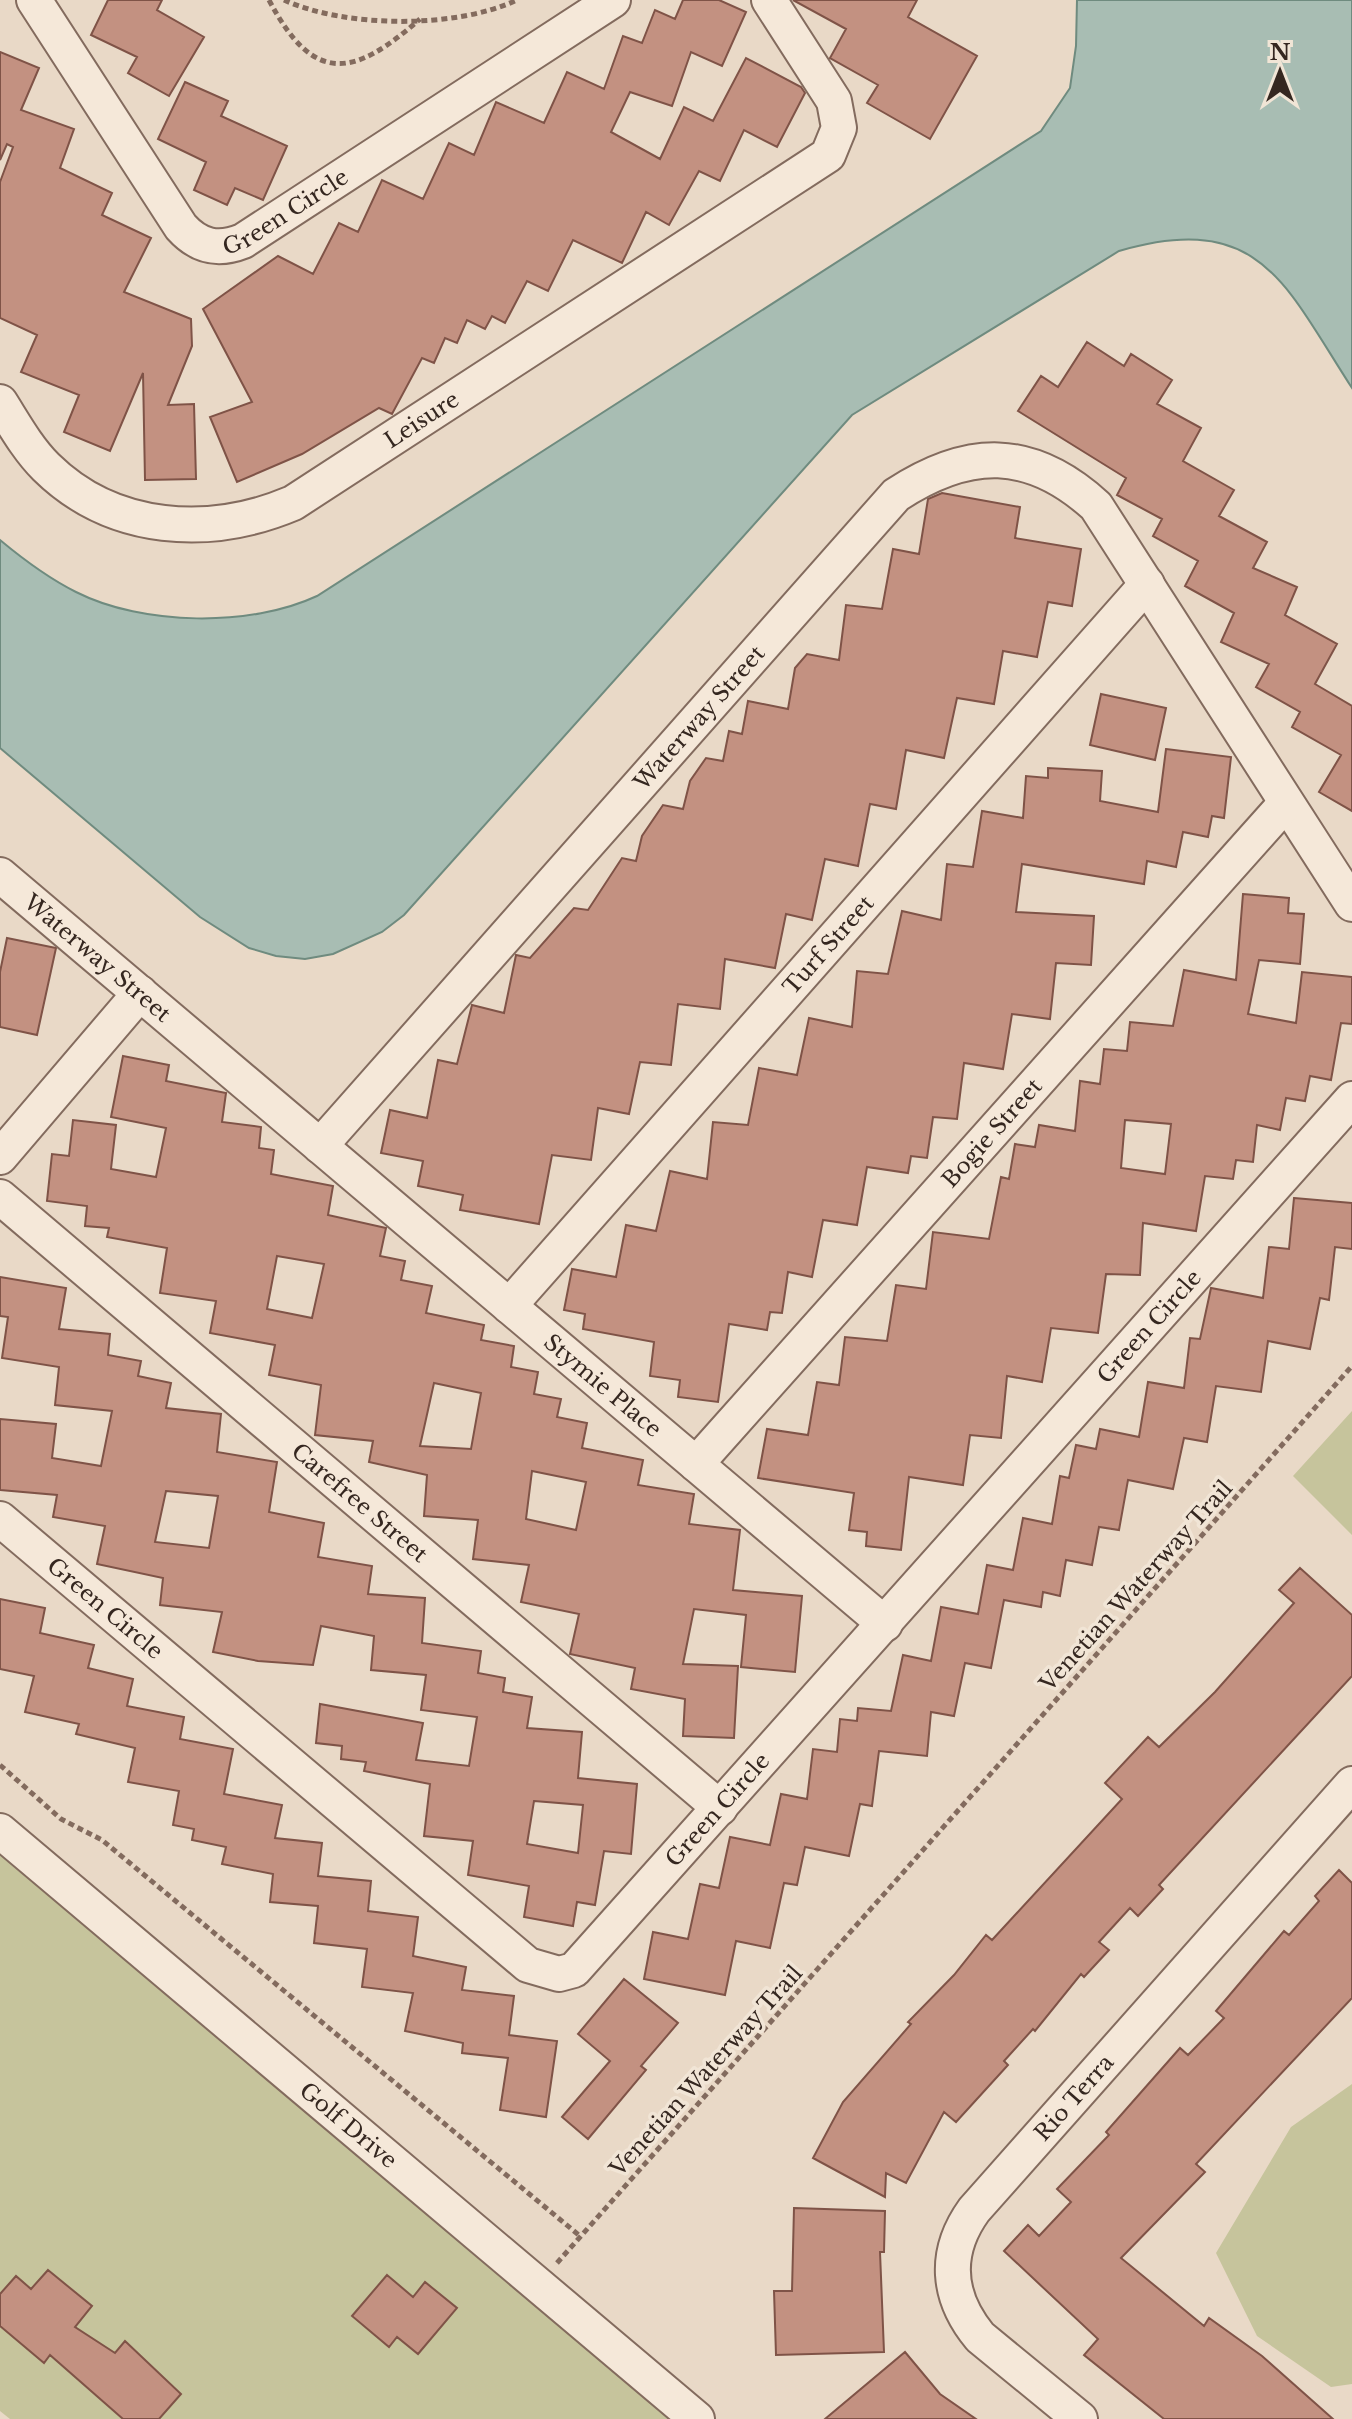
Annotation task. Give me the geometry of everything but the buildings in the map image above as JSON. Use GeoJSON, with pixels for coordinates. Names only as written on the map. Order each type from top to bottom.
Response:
{"type":"FeatureCollection","features":[{"type":"Feature","properties":{"kind":"street","name":"Green Circle"},"geometry":{"type":"LineString","coordinates":[[34,0],[181,227],[191,238],[208,246],[228,247],[243,241],[613,0]]}},
{"type":"Feature","properties":{"kind":"street","name":"Leisure"},"geometry":{"type":"LineString","coordinates":[[0,402],[47,468],[70,486],[111,509],[157,523],[191,526],[229,523],[264,515],[293,503],[815,166],[836,142],[840,118],[834,101],[769,0]]}},
{"type":"Feature","properties":{"kind":"street","name":"Waterway Street"},"geometry":{"type":"LineString","coordinates":[[0,875],[320,1146],[896,495],[927,475],[980,459],[1013,461],[1043,470],[1072,485],[1096,506],[1352,904]]}},
{"type":"Feature","properties":{"kind":"street","name":"Turf Street"},"geometry":{"type":"LineString","coordinates":[[509,1306],[1147,584]]}},
{"type":"Feature","properties":{"kind":"street","name":"Bogie Street"},"geometry":{"type":"LineString","coordinates":[[696,1464],[1286,803]]}},
{"type":"Feature","properties":{"kind":"street"},"geometry":{"type":"LineString","coordinates":[[0,1157],[140,993]]}},
{"type":"Feature","properties":{"kind":"street","name":"Green Circle"},"geometry":{"type":"LineString","coordinates":[[0,1519],[528,1965],[559,1974],[585,1961],[1352,1099]]}},
{"type":"Feature","properties":{"kind":"street","name":"Stymie Place"},"geometry":{"type":"LineString","coordinates":[[320,1146],[885,1624]]}},
{"type":"Feature","properties":{"kind":"street","name":"Carefree Street"},"geometry":{"type":"LineString","coordinates":[[0,1197],[720,1808]]}},
{"type":"Feature","properties":{"kind":"street","name":"Rio Terra"},"geometry":{"type":"LineString","coordinates":[[1080,2419],[980,2337],[968,2322],[953,2288],[952,2269],[957,2238],[974,2210],[1352,1784]]}},
{"type":"Feature","properties":{"kind":"street","name":"Golf Drive"},"geometry":{"type":"LineString","coordinates":[[0,1831],[697,2419]]}},
{"type":"Feature","properties":{"kind":"path"},"geometry":{"type":"LineString","coordinates":[[269,0],[292,37],[307,52],[323,62],[341,66],[383,51],[420,19]]}},
{"type":"Feature","properties":{"kind":"path"},"geometry":{"type":"LineString","coordinates":[[284,0],[343,19],[420,19],[482,12],[517,0]]}},
{"type":"Feature","properties":{"kind":"path","name":"Venetian Waterway Trail"},"geometry":{"type":"LineString","coordinates":[[0,1765],[61,1819],[102,1840],[580,2236],[1352,1366]]}},
{"type":"Feature","properties":{"kind":"shaded area"},"geometry":{"type":"Polygon","coordinates":[[[1077,0],[1352,0],[1352,388],[1286,289],[1264,266],[1237,249],[1206,241],[1167,241],[1119,251],[852,415],[404,915],[382,932],[333,954],[305,959],[276,956],[249,948],[200,917],[0,748],[0,540],[66,587],[103,603],[133,611],[164,616],[229,617],[261,613],[317,596],[1041,131],[1070,88],[1076,46],[1077,0]]]}},
{"type":"Feature","properties":{"kind":"shaded area"},"geometry":{"type":"Polygon","coordinates":[[[1352,1411],[1352,1535],[1293,1476],[1352,1411]]]}},
{"type":"Feature","properties":{"kind":"shaded area"},"geometry":{"type":"Polygon","coordinates":[[[0,1845],[676,2419],[10,2419],[0,2411],[0,1845]]]}},
{"type":"Feature","properties":{"kind":"shaded area"},"geometry":{"type":"Polygon","coordinates":[[[1352,2084],[1352,2384],[1331,2387],[1257,2336],[1216,2253],[1291,2127],[1352,2084]]]}}]}
